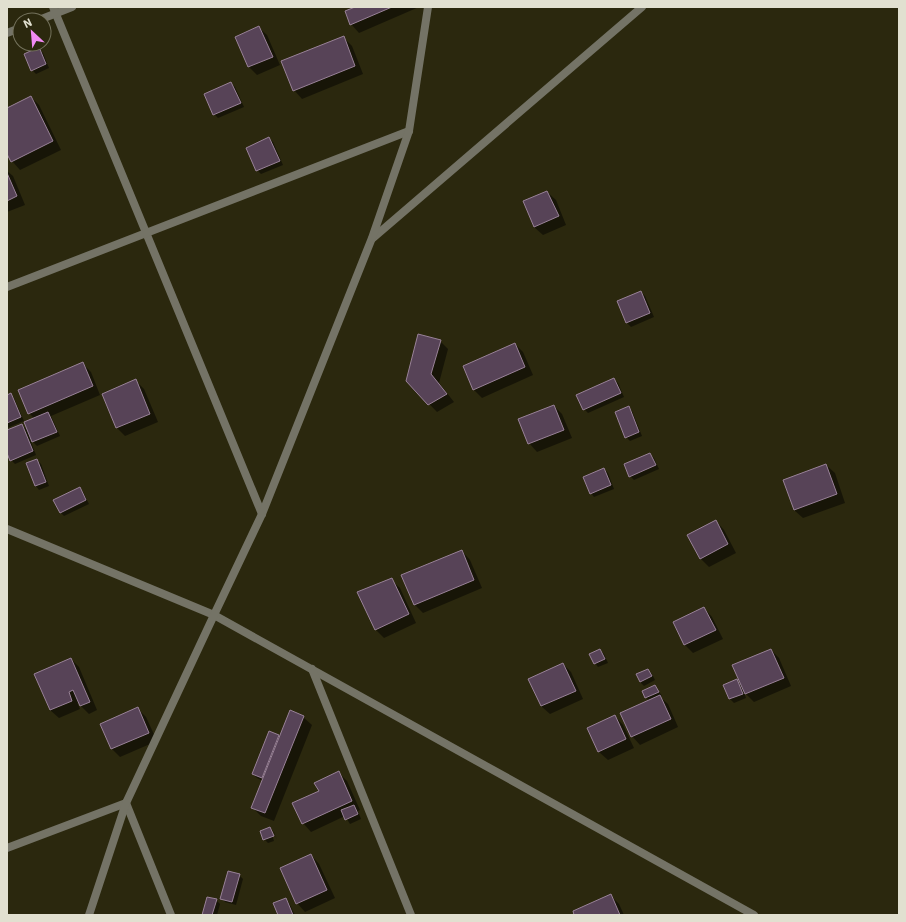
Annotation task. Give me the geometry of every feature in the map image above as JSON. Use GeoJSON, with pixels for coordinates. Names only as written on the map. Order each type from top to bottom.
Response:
{"type":"FeatureCollection","features":[{"type":"Feature","properties":{"kind":"street"},"geometry":{"type":"LineString","coordinates":[[72,7],[54,10],[262,514]]}},
{"type":"Feature","properties":{"kind":"street"},"geometry":{"type":"LineString","coordinates":[[90,915],[126,803],[262,514],[372,238],[409,131],[428,7]]}},
{"type":"Feature","properties":{"kind":"street"},"geometry":{"type":"LineString","coordinates":[[372,238],[642,7]]}},
{"type":"Feature","properties":{"kind":"street"},"geometry":{"type":"LineString","coordinates":[[7,287],[409,131]]}},
{"type":"Feature","properties":{"kind":"street"},"geometry":{"type":"LineString","coordinates":[[7,529],[214,615],[754,915]]}},
{"type":"Feature","properties":{"kind":"street"},"geometry":{"type":"LineString","coordinates":[[312,669],[411,915]]}},
{"type":"Feature","properties":{"kind":"street"},"geometry":{"type":"LineString","coordinates":[[7,848],[126,803]]}},
{"type":"Feature","properties":{"kind":"street"},"geometry":{"type":"LineString","coordinates":[[126,803],[171,915]]}},
{"type":"Feature","properties":{"kind":"building"},"geometry":{"type":"Polygon","coordinates":[[[355,7],[392,7],[350,25],[345,11],[355,7]]]}},
{"type":"Feature","properties":{"kind":"building"},"geometry":{"type":"Polygon","coordinates":[[[259,26],[273,57],[248,67],[235,37],[259,26]]]}},
{"type":"Feature","properties":{"kind":"building"},"geometry":{"type":"Polygon","coordinates":[[[344,36],[355,66],[293,91],[281,61],[344,36]]]}},
{"type":"Feature","properties":{"kind":"building"},"geometry":{"type":"Polygon","coordinates":[[[28,52],[41,52],[46,64],[31,71],[24,54],[28,52]]]}},
{"type":"Feature","properties":{"kind":"building"},"geometry":{"type":"Polygon","coordinates":[[[231,82],[241,103],[213,115],[204,94],[231,82]]]}},
{"type":"Feature","properties":{"kind":"building"},"geometry":{"type":"Polygon","coordinates":[[[31,96],[53,141],[11,162],[7,154],[7,108],[31,96]]]}},
{"type":"Feature","properties":{"kind":"building"},"geometry":{"type":"Polygon","coordinates":[[[269,137],[280,161],[256,171],[246,148],[269,137]]]}},
{"type":"Feature","properties":{"kind":"building"},"geometry":{"type":"Polygon","coordinates":[[[7,173],[17,196],[7,201],[7,173]]]}},
{"type":"Feature","properties":{"kind":"building"},"geometry":{"type":"Polygon","coordinates":[[[547,191],[559,216],[534,227],[523,201],[547,191]]]}},
{"type":"Feature","properties":{"kind":"building"},"geometry":{"type":"Polygon","coordinates":[[[641,291],[650,313],[626,323],[617,301],[641,291]]]}},
{"type":"Feature","properties":{"kind":"building"},"geometry":{"type":"Polygon","coordinates":[[[418,334],[441,340],[431,374],[447,394],[428,405],[406,381],[418,334]]]}},
{"type":"Feature","properties":{"kind":"building"},"geometry":{"type":"Polygon","coordinates":[[[515,343],[525,367],[473,390],[463,366],[515,343]]]}},
{"type":"Feature","properties":{"kind":"building"},"geometry":{"type":"Polygon","coordinates":[[[83,362],[93,386],[28,414],[18,390],[83,362]]]}},
{"type":"Feature","properties":{"kind":"building"},"geometry":{"type":"Polygon","coordinates":[[[614,378],[621,393],[583,410],[576,395],[614,378]]]}},
{"type":"Feature","properties":{"kind":"building"},"geometry":{"type":"Polygon","coordinates":[[[136,379],[150,414],[116,428],[102,394],[136,379]]]}},
{"type":"Feature","properties":{"kind":"building"},"geometry":{"type":"Polygon","coordinates":[[[11,393],[21,417],[7,423],[7,395],[11,393]]]}},
{"type":"Feature","properties":{"kind":"building"},"geometry":{"type":"Polygon","coordinates":[[[554,405],[564,430],[528,444],[518,419],[554,405]]]}},
{"type":"Feature","properties":{"kind":"building"},"geometry":{"type":"Polygon","coordinates":[[[629,406],[639,432],[625,438],[615,412],[629,406]]]}},
{"type":"Feature","properties":{"kind":"building"},"geometry":{"type":"Polygon","coordinates":[[[48,412],[57,432],[32,442],[24,422],[48,412]]]}},
{"type":"Feature","properties":{"kind":"building"},"geometry":{"type":"Polygon","coordinates":[[[22,424],[33,451],[10,461],[7,453],[7,430],[22,424]]]}},
{"type":"Feature","properties":{"kind":"building"},"geometry":{"type":"Polygon","coordinates":[[[650,453],[656,465],[629,477],[624,464],[650,453]]]}},
{"type":"Feature","properties":{"kind":"building"},"geometry":{"type":"Polygon","coordinates":[[[37,459],[46,482],[35,486],[26,463],[37,459]]]}},
{"type":"Feature","properties":{"kind":"building"},"geometry":{"type":"Polygon","coordinates":[[[826,464],[837,494],[794,510],[783,480],[826,464]]]}},
{"type":"Feature","properties":{"kind":"building"},"geometry":{"type":"Polygon","coordinates":[[[604,468],[611,485],[590,494],[583,477],[604,468]]]}},
{"type":"Feature","properties":{"kind":"building"},"geometry":{"type":"Polygon","coordinates":[[[80,487],[86,500],[60,513],[53,500],[80,487]]]}},
{"type":"Feature","properties":{"kind":"building"},"geometry":{"type":"Polygon","coordinates":[[[716,520],[728,544],[700,559],[687,535],[716,520]]]}},
{"type":"Feature","properties":{"kind":"building"},"geometry":{"type":"Polygon","coordinates":[[[462,550],[474,580],[414,605],[401,575],[462,550]]]}},
{"type":"Feature","properties":{"kind":"building"},"geometry":{"type":"Polygon","coordinates":[[[392,578],[409,614],[375,630],[357,592],[392,578]]]}},
{"type":"Feature","properties":{"kind":"building"},"geometry":{"type":"Polygon","coordinates":[[[704,607],[716,630],[684,645],[673,622],[704,607]]]}},
{"type":"Feature","properties":{"kind":"building"},"geometry":{"type":"Polygon","coordinates":[[[600,649],[605,659],[594,664],[589,654],[600,649]]]}},
{"type":"Feature","properties":{"kind":"building"},"geometry":{"type":"Polygon","coordinates":[[[771,649],[784,678],[745,694],[732,665],[771,649]]]}},
{"type":"Feature","properties":{"kind":"building"},"geometry":{"type":"Polygon","coordinates":[[[71,658],[90,702],[80,706],[73,690],[69,692],[72,701],[50,710],[34,674],[71,658]]]}},
{"type":"Feature","properties":{"kind":"building"},"geometry":{"type":"Polygon","coordinates":[[[563,663],[576,691],[541,706],[528,679],[563,663]]]}},
{"type":"Feature","properties":{"kind":"building"},"geometry":{"type":"Polygon","coordinates":[[[648,669],[652,676],[640,682],[636,674],[648,669]]]}},
{"type":"Feature","properties":{"kind":"building"},"geometry":{"type":"Polygon","coordinates":[[[737,679],[743,694],[729,699],[723,685],[737,679]]]}},
{"type":"Feature","properties":{"kind":"building"},"geometry":{"type":"Polygon","coordinates":[[[655,685],[659,692],[645,698],[642,691],[655,685]]]}},
{"type":"Feature","properties":{"kind":"building"},"geometry":{"type":"Polygon","coordinates":[[[660,695],[671,719],[631,737],[620,713],[660,695]]]}},
{"type":"Feature","properties":{"kind":"building"},"geometry":{"type":"Polygon","coordinates":[[[138,707],[149,733],[111,749],[100,724],[138,707]]]}},
{"type":"Feature","properties":{"kind":"building"},"geometry":{"type":"Polygon","coordinates":[[[290,710],[304,716],[265,813],[251,808],[290,710]]]}},
{"type":"Feature","properties":{"kind":"building"},"geometry":{"type":"Polygon","coordinates":[[[615,715],[626,739],[598,752],[587,728],[615,715]]]}},
{"type":"Feature","properties":{"kind":"building"},"geometry":{"type":"Polygon","coordinates":[[[269,731],[279,735],[262,778],[252,774],[269,731]]]}},
{"type":"Feature","properties":{"kind":"building"},"geometry":{"type":"Polygon","coordinates":[[[339,771],[352,801],[302,824],[292,803],[319,791],[314,783],[339,771]]]}},
{"type":"Feature","properties":{"kind":"building"},"geometry":{"type":"Polygon","coordinates":[[[354,805],[358,814],[345,820],[341,810],[354,805]]]}},
{"type":"Feature","properties":{"kind":"building"},"geometry":{"type":"Polygon","coordinates":[[[270,827],[274,836],[263,840],[260,831],[270,827]]]}},
{"type":"Feature","properties":{"kind":"building"},"geometry":{"type":"Polygon","coordinates":[[[311,854],[327,890],[296,904],[280,868],[311,854]]]}},
{"type":"Feature","properties":{"kind":"building"},"geometry":{"type":"Polygon","coordinates":[[[228,871],[240,874],[232,902],[220,899],[228,871]]]}},
{"type":"Feature","properties":{"kind":"building"},"geometry":{"type":"Polygon","coordinates":[[[611,894],[620,915],[574,915],[573,911],[611,894]]]}},
{"type":"Feature","properties":{"kind":"building"},"geometry":{"type":"Polygon","coordinates":[[[207,897],[217,899],[212,915],[202,915],[207,897]]]}},
{"type":"Feature","properties":{"kind":"building"},"geometry":{"type":"Polygon","coordinates":[[[286,898],[293,915],[278,915],[273,903],[286,898]]]}}]}
